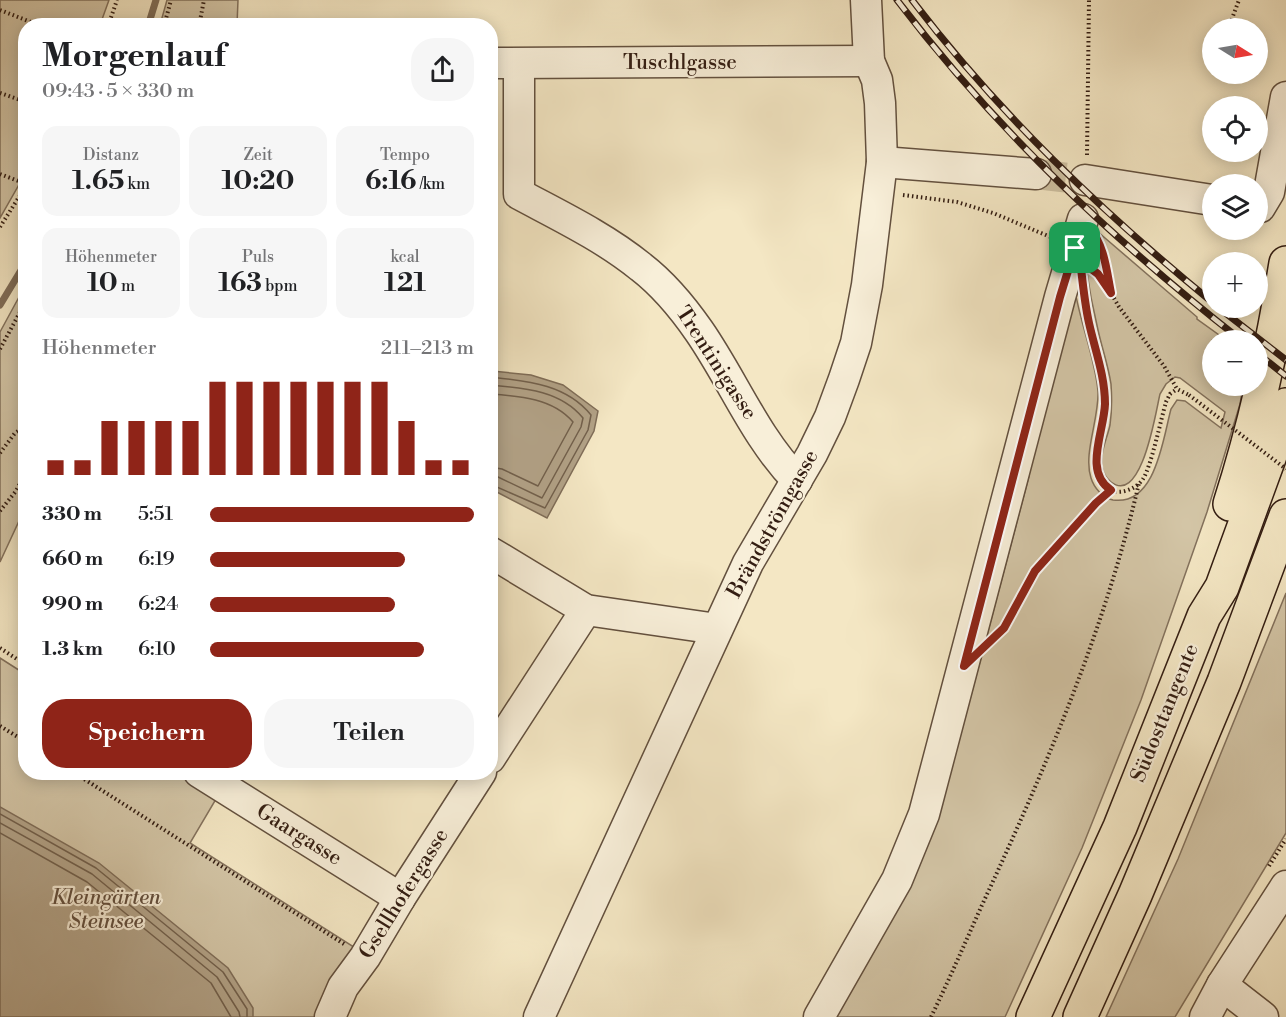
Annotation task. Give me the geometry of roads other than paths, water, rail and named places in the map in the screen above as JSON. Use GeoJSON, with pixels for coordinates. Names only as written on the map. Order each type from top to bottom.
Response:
{"type":"FeatureCollection","features":[{"type":"Feature","properties":{"kind":"highway"},"geometry":{"type":"LineString","coordinates":[[1204,616],[1206,582],[1243,462],[1266,368],[1286,263]]}},
{"type":"Feature","properties":{"kind":"highway","name":"Südosttangente"},"geometry":{"type":"LineString","coordinates":[[1033,1017],[1120,827],[1204,616],[1222,587],[1286,405]]}},
{"type":"Feature","properties":{"kind":"highway","name":"Südosttangente"},"geometry":{"type":"LineString","coordinates":[[1080,1017],[1136,895],[1224,682],[1286,516]]}},
{"type":"Feature","properties":{"kind":"street","name":"Brändströmgasse"},"geometry":{"type":"LineString","coordinates":[[539,1017],[748,563],[813,454],[830,417],[856,343],[867,285],[882,162],[879,91],[869,61],[866,0]]}},
{"type":"Feature","properties":{"kind":"street","name":"Tuschlgasse"},"geometry":{"type":"LineString","coordinates":[[505,64],[869,61]]}},
{"type":"Feature","properties":{"kind":"street","name":"Trentinigasse"},"geometry":{"type":"LineString","coordinates":[[505,64],[519,194],[606,243],[642,267],[673,298],[699,332],[772,452],[797,480]]}},
{"type":"Feature","properties":{"kind":"street"},"geometry":{"type":"LineString","coordinates":[[1268,193],[1286,97]]}},
{"type":"Feature","properties":{"kind":"street"},"geometry":{"type":"LineString","coordinates":[[882,162],[1036,174]]}},
{"type":"Feature","properties":{"kind":"street"},"geometry":{"type":"LineString","coordinates":[[1092,184],[1202,199]]}},
{"type":"Feature","properties":{"kind":"street"},"geometry":{"type":"LineString","coordinates":[[819,1017],[892,889],[917,833],[1086,237]]}},
{"type":"Feature","properties":{"kind":"street"},"geometry":{"type":"LineString","coordinates":[[498,557],[586,610],[717,629]]}},
{"type":"Feature","properties":{"kind":"street"},"geometry":{"type":"LineString","coordinates":[[498,736],[586,610]]}},
{"type":"Feature","properties":{"kind":"street","name":"Gaargasse"},"geometry":{"type":"LineString","coordinates":[[212,780],[400,898]]}},
{"type":"Feature","properties":{"kind":"street","name":"Gsellhofergasse"},"geometry":{"type":"LineString","coordinates":[[330,1017],[343,987],[365,957],[476,780]]}},
{"type":"Feature","properties":{"kind":"street"},"geometry":{"type":"LineString","coordinates":[[1205,1017],[1222,985],[1286,886]]}},
{"type":"Feature","properties":{"kind":"street"},"geometry":{"type":"LineString","coordinates":[[1222,985],[1263,1017]]}},
{"type":"Feature","properties":{"kind":"water"},"geometry":{"type":"Polygon","coordinates":[[[498,372],[531,375],[563,385],[598,411],[594,431],[547,518],[498,493],[498,372]]]}},
{"type":"Feature","properties":{"kind":"water"},"geometry":{"type":"Polygon","coordinates":[[[0,807],[99,863],[228,968],[253,1008],[253,1017],[0,1017],[0,807]]]}},
{"type":"Feature","properties":{"kind":"waterway"},"geometry":{"type":"LineString","coordinates":[[150,18],[156,0]]}},
{"type":"Feature","properties":{"kind":"waterway"},"geometry":{"type":"LineString","coordinates":[[0,305],[18,275]]}},
{"type":"Feature","properties":{"kind":"tunnel"},"geometry":{"type":"LineString","coordinates":[[1036,174],[1085,180]]}},
{"type":"Feature","properties":{"kind":"railway"},"geometry":{"type":"LineString","coordinates":[[897,0],[975,94],[1058,181],[1147,263],[1228,330]]}},
{"type":"Feature","properties":{"kind":"railway"},"geometry":{"type":"LineString","coordinates":[[912,0],[980,82],[1053,160],[1091,197],[1202,294]]}},
{"type":"Feature","properties":{"kind":"railway"},"geometry":{"type":"LineString","coordinates":[[1232,318],[1286,360]]}},
{"type":"Feature","properties":{"kind":"railway"},"geometry":{"type":"LineString","coordinates":[[1268,362],[1286,376]]}},
{"type":"Feature","properties":{"kind":"park label","name":"Kleingärten Steinsee"},"geometry":{"type":"Point","coordinates":[106,910]}}]}
